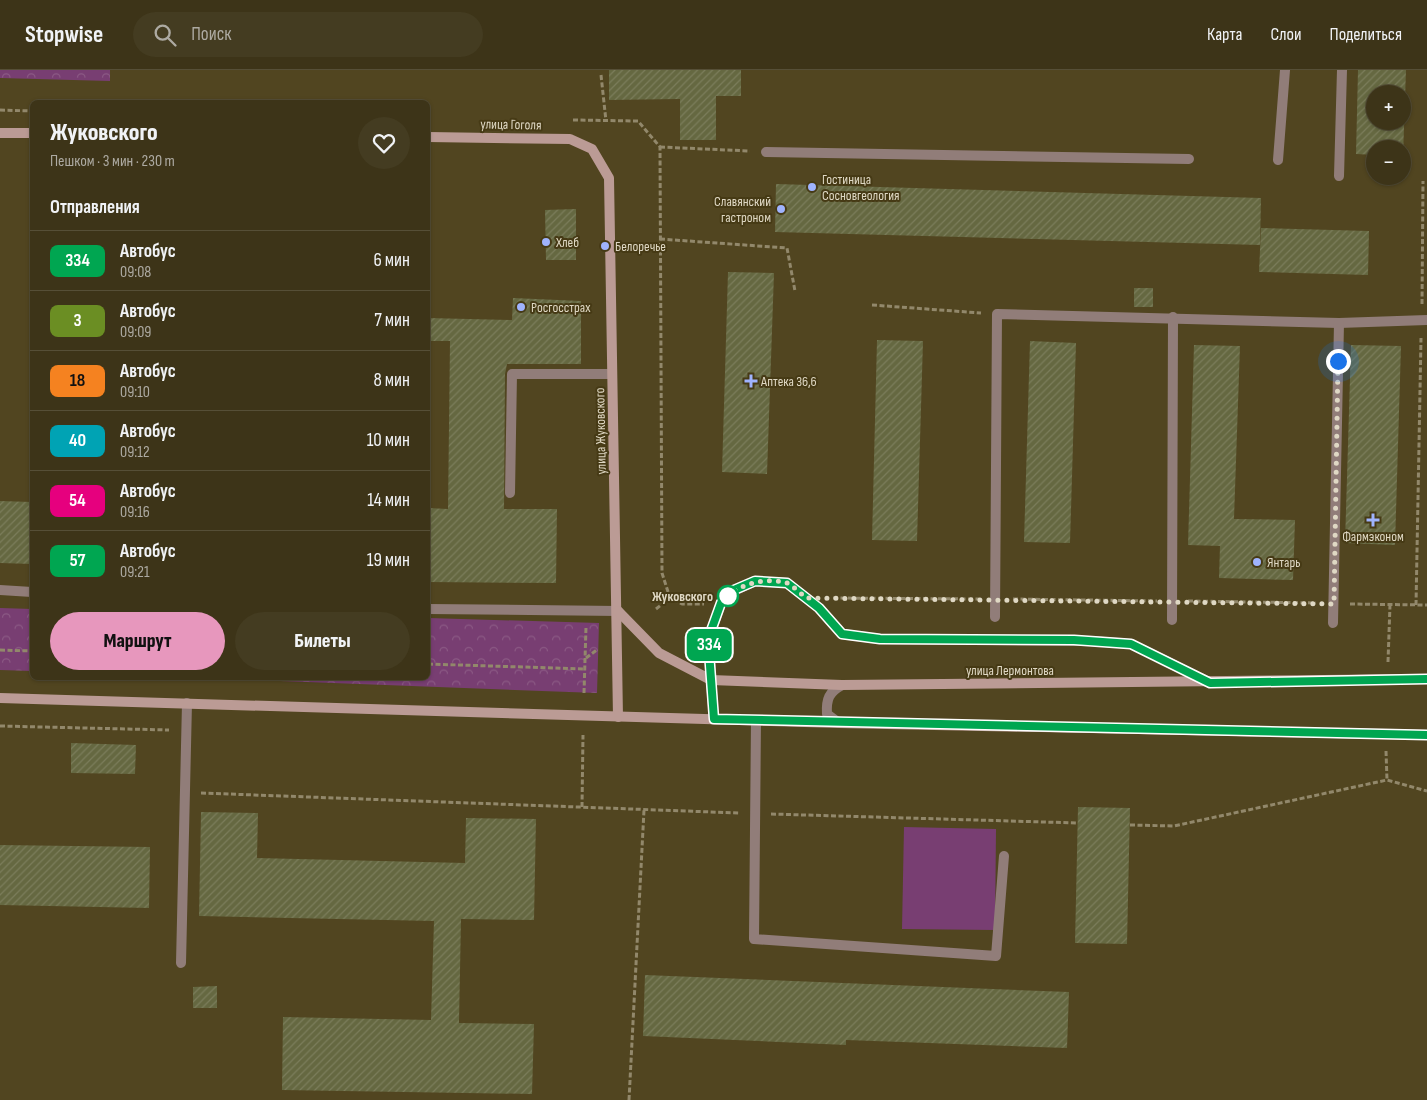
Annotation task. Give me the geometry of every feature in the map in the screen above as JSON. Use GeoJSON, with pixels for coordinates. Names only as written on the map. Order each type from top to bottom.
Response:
{"type":"FeatureCollection","features":[{"type":"Feature","properties":{"kind":"main road"},"geometry":{"type":"LineString","coordinates":[[0,133],[30,133]]}},
{"type":"Feature","properties":{"kind":"main road","name":"улица Гоголя"},"geometry":{"type":"LineString","coordinates":[[430,137],[570,138],[592,149]]}},
{"type":"Feature","properties":{"kind":"main road","name":"улица Жуковского"},"geometry":{"type":"LineString","coordinates":[[592,149],[609,178],[618,611],[618,717]]}},
{"type":"Feature","properties":{"kind":"main road","name":"улица Лермонтова"},"geometry":{"type":"LineString","coordinates":[[618,611],[659,653],[711,680],[842,685],[1210,683],[1427,679]]}},
{"type":"Feature","properties":{"kind":"main road"},"geometry":{"type":"LineString","coordinates":[[711,680],[714,719]]}},
{"type":"Feature","properties":{"kind":"main road"},"geometry":{"type":"LineString","coordinates":[[0,698],[839,723],[1427,735]]}},
{"type":"Feature","properties":{"kind":"lane"},"geometry":{"type":"LineString","coordinates":[[1278,160],[1285,70]]}},
{"type":"Feature","properties":{"kind":"lane"},"geometry":{"type":"LineString","coordinates":[[1339,176],[1342,70]]}},
{"type":"Feature","properties":{"kind":"lane"},"geometry":{"type":"LineString","coordinates":[[766,152],[1189,159]]}},
{"type":"Feature","properties":{"kind":"lane"},"geometry":{"type":"LineString","coordinates":[[995,617],[997,314],[1173,317],[1338,324],[1424,320]]}},
{"type":"Feature","properties":{"kind":"lane"},"geometry":{"type":"LineString","coordinates":[[1172,620],[1173,317]]}},
{"type":"Feature","properties":{"kind":"lane"},"geometry":{"type":"LineString","coordinates":[[1333,623],[1338,324]]}},
{"type":"Feature","properties":{"kind":"lane"},"geometry":{"type":"LineString","coordinates":[[510,493],[512,374],[612,374]]}},
{"type":"Feature","properties":{"kind":"lane"},"geometry":{"type":"LineString","coordinates":[[711,680],[708,639],[721,603],[734,590],[755,581],[787,583],[819,608],[842,634],[880,639],[1082,641],[1131,644],[1210,683]]}},
{"type":"Feature","properties":{"kind":"lane"},"geometry":{"type":"LineString","coordinates":[[0,590],[30,592]]}},
{"type":"Feature","properties":{"kind":"lane"},"geometry":{"type":"LineString","coordinates":[[430,609],[618,611]]}},
{"type":"Feature","properties":{"kind":"lane"},"geometry":{"type":"LineString","coordinates":[[839,723],[827,714],[826,703],[831,691],[842,685]]}},
{"type":"Feature","properties":{"kind":"lane"},"geometry":{"type":"LineString","coordinates":[[182,962],[188,703]]}},
{"type":"Feature","properties":{"kind":"lane"},"geometry":{"type":"LineString","coordinates":[[756,720],[754,939],[996,956],[1004,856]]}},
{"type":"Feature","properties":{"kind":"path"},"geometry":{"type":"LineString","coordinates":[[601,75],[606,121]]}},
{"type":"Feature","properties":{"kind":"path"},"geometry":{"type":"LineString","coordinates":[[0,110],[30,111]]}},
{"type":"Feature","properties":{"kind":"path"},"geometry":{"type":"LineString","coordinates":[[566,120],[638,122],[660,147],[662,573],[670,598],[682,604],[721,603]]}},
{"type":"Feature","properties":{"kind":"path"},"geometry":{"type":"LineString","coordinates":[[660,147],[766,152]]}},
{"type":"Feature","properties":{"kind":"path"},"geometry":{"type":"LineString","coordinates":[[1416,605],[1424,320],[1423,181]]}},
{"type":"Feature","properties":{"kind":"path"},"geometry":{"type":"LineString","coordinates":[[660,239],[787,248],[795,291]]}},
{"type":"Feature","properties":{"kind":"path"},"geometry":{"type":"LineString","coordinates":[[872,305],[997,314]]}},
{"type":"Feature","properties":{"kind":"path"},"geometry":{"type":"LineString","coordinates":[[656,609],[670,598]]}},
{"type":"Feature","properties":{"kind":"path"},"geometry":{"type":"LineString","coordinates":[[806,598],[1427,605]]}},
{"type":"Feature","properties":{"kind":"path"},"geometry":{"type":"LineString","coordinates":[[1388,663],[1390,605]]}},
{"type":"Feature","properties":{"kind":"path"},"geometry":{"type":"LineString","coordinates":[[584,693],[586,611]]}},
{"type":"Feature","properties":{"kind":"path"},"geometry":{"type":"LineString","coordinates":[[586,658],[598,649]]}},
{"type":"Feature","properties":{"kind":"path"},"geometry":{"type":"LineString","coordinates":[[0,650],[30,651]]}},
{"type":"Feature","properties":{"kind":"path"},"geometry":{"type":"LineString","coordinates":[[430,664],[585,669]]}},
{"type":"Feature","properties":{"kind":"path"},"geometry":{"type":"LineString","coordinates":[[0,726],[187,730]]}},
{"type":"Feature","properties":{"kind":"path"},"geometry":{"type":"LineString","coordinates":[[582,808],[583,735]]}},
{"type":"Feature","properties":{"kind":"path"},"geometry":{"type":"LineString","coordinates":[[1386,750],[1387,780]]}},
{"type":"Feature","properties":{"kind":"path"},"geometry":{"type":"LineString","coordinates":[[1130,825],[1174,826],[1387,780],[1427,791]]}},
{"type":"Feature","properties":{"kind":"path"},"geometry":{"type":"LineString","coordinates":[[185,792],[582,808],[1078,823]]}},
{"type":"Feature","properties":{"kind":"path"},"geometry":{"type":"LineString","coordinates":[[629,1100],[644,810]]}},
{"type":"Feature","properties":{"kind":"green space"},"geometry":{"type":"Polygon","coordinates":[[[0,70],[110,70],[110,81],[0,78],[0,70]]]}},
{"type":"Feature","properties":{"kind":"green space"},"geometry":{"type":"Polygon","coordinates":[[[0,608],[30,609],[30,671],[0,670],[0,608]]]}},
{"type":"Feature","properties":{"kind":"green space"},"geometry":{"type":"Polygon","coordinates":[[[430,618],[599,623],[597,693],[251,680],[430,680],[430,618]]]}},
{"type":"Feature","properties":{"kind":"green space"},"geometry":{"type":"Polygon","coordinates":[[[904,827],[996,829],[995,930],[902,929],[904,827]]]}},
{"type":"Feature","properties":{"kind":"building"},"geometry":{"type":"Polygon","coordinates":[[[609,70],[741,70],[741,96],[716,96],[716,140],[680,140],[680,99],[609,100],[609,70]]]}},
{"type":"Feature","properties":{"kind":"building"},"geometry":{"type":"Polygon","coordinates":[[[1358,70],[1406,70],[1405,85],[1366,85],[1366,130],[1404,130],[1404,140],[1366,140],[1366,155],[1356,154],[1358,70]]]}},
{"type":"Feature","properties":{"kind":"building"},"geometry":{"type":"Polygon","coordinates":[[[776,184],[1261,198],[1260,245],[775,232],[776,184]]]}},
{"type":"Feature","properties":{"kind":"building"},"geometry":{"type":"Polygon","coordinates":[[[576,209],[576,260],[546,260],[545,210],[576,209]]]}},
{"type":"Feature","properties":{"kind":"building"},"geometry":{"type":"Polygon","coordinates":[[[1261,228],[1369,231],[1368,275],[1259,272],[1261,228]]]}},
{"type":"Feature","properties":{"kind":"building"},"geometry":{"type":"Polygon","coordinates":[[[728,272],[774,273],[767,474],[722,472],[728,272]]]}},
{"type":"Feature","properties":{"kind":"building"},"geometry":{"type":"Polygon","coordinates":[[[1134,288],[1153,288],[1153,307],[1134,307],[1134,288]]]}},
{"type":"Feature","properties":{"kind":"building"},"geometry":{"type":"Polygon","coordinates":[[[513,298],[581,301],[581,364],[507,364],[505,374],[504,509],[557,509],[556,583],[430,582],[430,508],[448,509],[450,341],[430,341],[430,318],[512,320],[513,298]]]}},
{"type":"Feature","properties":{"kind":"building"},"geometry":{"type":"Polygon","coordinates":[[[877,340],[923,341],[917,541],[872,540],[877,340]]]}},
{"type":"Feature","properties":{"kind":"building"},"geometry":{"type":"Polygon","coordinates":[[[1030,341],[1076,343],[1070,543],[1024,542],[1030,341]]]}},
{"type":"Feature","properties":{"kind":"building"},"geometry":{"type":"Polygon","coordinates":[[[1194,345],[1240,346],[1234,519],[1295,520],[1293,580],[1219,578],[1220,546],[1188,545],[1194,345]]]}},
{"type":"Feature","properties":{"kind":"building"},"geometry":{"type":"Polygon","coordinates":[[[1351,345],[1401,346],[1395,545],[1345,543],[1351,345]]]}},
{"type":"Feature","properties":{"kind":"building"},"geometry":{"type":"Polygon","coordinates":[[[0,501],[30,502],[30,564],[0,563],[0,501]]]}},
{"type":"Feature","properties":{"kind":"building"},"geometry":{"type":"Polygon","coordinates":[[[71,743],[136,745],[135,774],[71,773],[71,743]]]}},
{"type":"Feature","properties":{"kind":"building"},"geometry":{"type":"Polygon","coordinates":[[[1078,807],[1130,808],[1127,944],[1075,943],[1078,807]]]}},
{"type":"Feature","properties":{"kind":"building"},"geometry":{"type":"Polygon","coordinates":[[[201,812],[258,813],[257,858],[465,863],[466,818],[536,819],[534,920],[461,919],[459,1023],[534,1024],[532,1094],[282,1090],[283,1017],[431,1020],[434,921],[199,916],[201,812]]]}},
{"type":"Feature","properties":{"kind":"building"},"geometry":{"type":"Polygon","coordinates":[[[0,845],[150,847],[149,908],[0,905],[0,845]]]}},
{"type":"Feature","properties":{"kind":"building"},"geometry":{"type":"Polygon","coordinates":[[[645,975],[1069,992],[1067,1048],[846,1040],[846,1045],[643,1036],[645,975]]]}},
{"type":"Feature","properties":{"kind":"building"},"geometry":{"type":"Polygon","coordinates":[[[217,986],[217,1008],[193,1008],[193,987],[217,986]]]}},
{"type":"Feature","properties":{"kind":"bus line","name":"334"},"geometry":{"type":"LineString","coordinates":[[1427,679],[1210,683],[1131,644],[1074,640],[880,639],[842,634],[819,608],[787,583],[755,581],[734,590],[721,603],[708,639],[714,719],[1427,735]]}},
{"type":"Feature","properties":{"kind":"place","name":"Гостиница Сосновгеология"},"geometry":{"type":"Point","coordinates":[812,187]}},
{"type":"Feature","properties":{"kind":"place","name":"Славянский гастроном"},"geometry":{"type":"Point","coordinates":[781,209]}},
{"type":"Feature","properties":{"kind":"place","name":"Хлеб"},"geometry":{"type":"Point","coordinates":[546,242]}},
{"type":"Feature","properties":{"kind":"place","name":"Белоречье"},"geometry":{"type":"Point","coordinates":[605,246]}},
{"type":"Feature","properties":{"kind":"place","name":"Росгосстрах"},"geometry":{"type":"Point","coordinates":[521,307]}},
{"type":"Feature","properties":{"kind":"place","name":"Аптека 36,6"},"geometry":{"type":"Point","coordinates":[751,381]}},
{"type":"Feature","properties":{"kind":"place","name":"Фармэконом"},"geometry":{"type":"Point","coordinates":[1373,520]}},
{"type":"Feature","properties":{"kind":"place","name":"Янтарь"},"geometry":{"type":"Point","coordinates":[1257,562]}},
{"type":"Feature","properties":{"kind":"place","name":"Жуковского"},"geometry":{"type":"Point","coordinates":[728,596]}},
{"type":"Feature","properties":{"kind":"route"},"geometry":{"type":"LineString","coordinates":[[728,596],[734,590],[755,581],[787,583],[806,598],[1334,604],[1338,361]]}}]}
